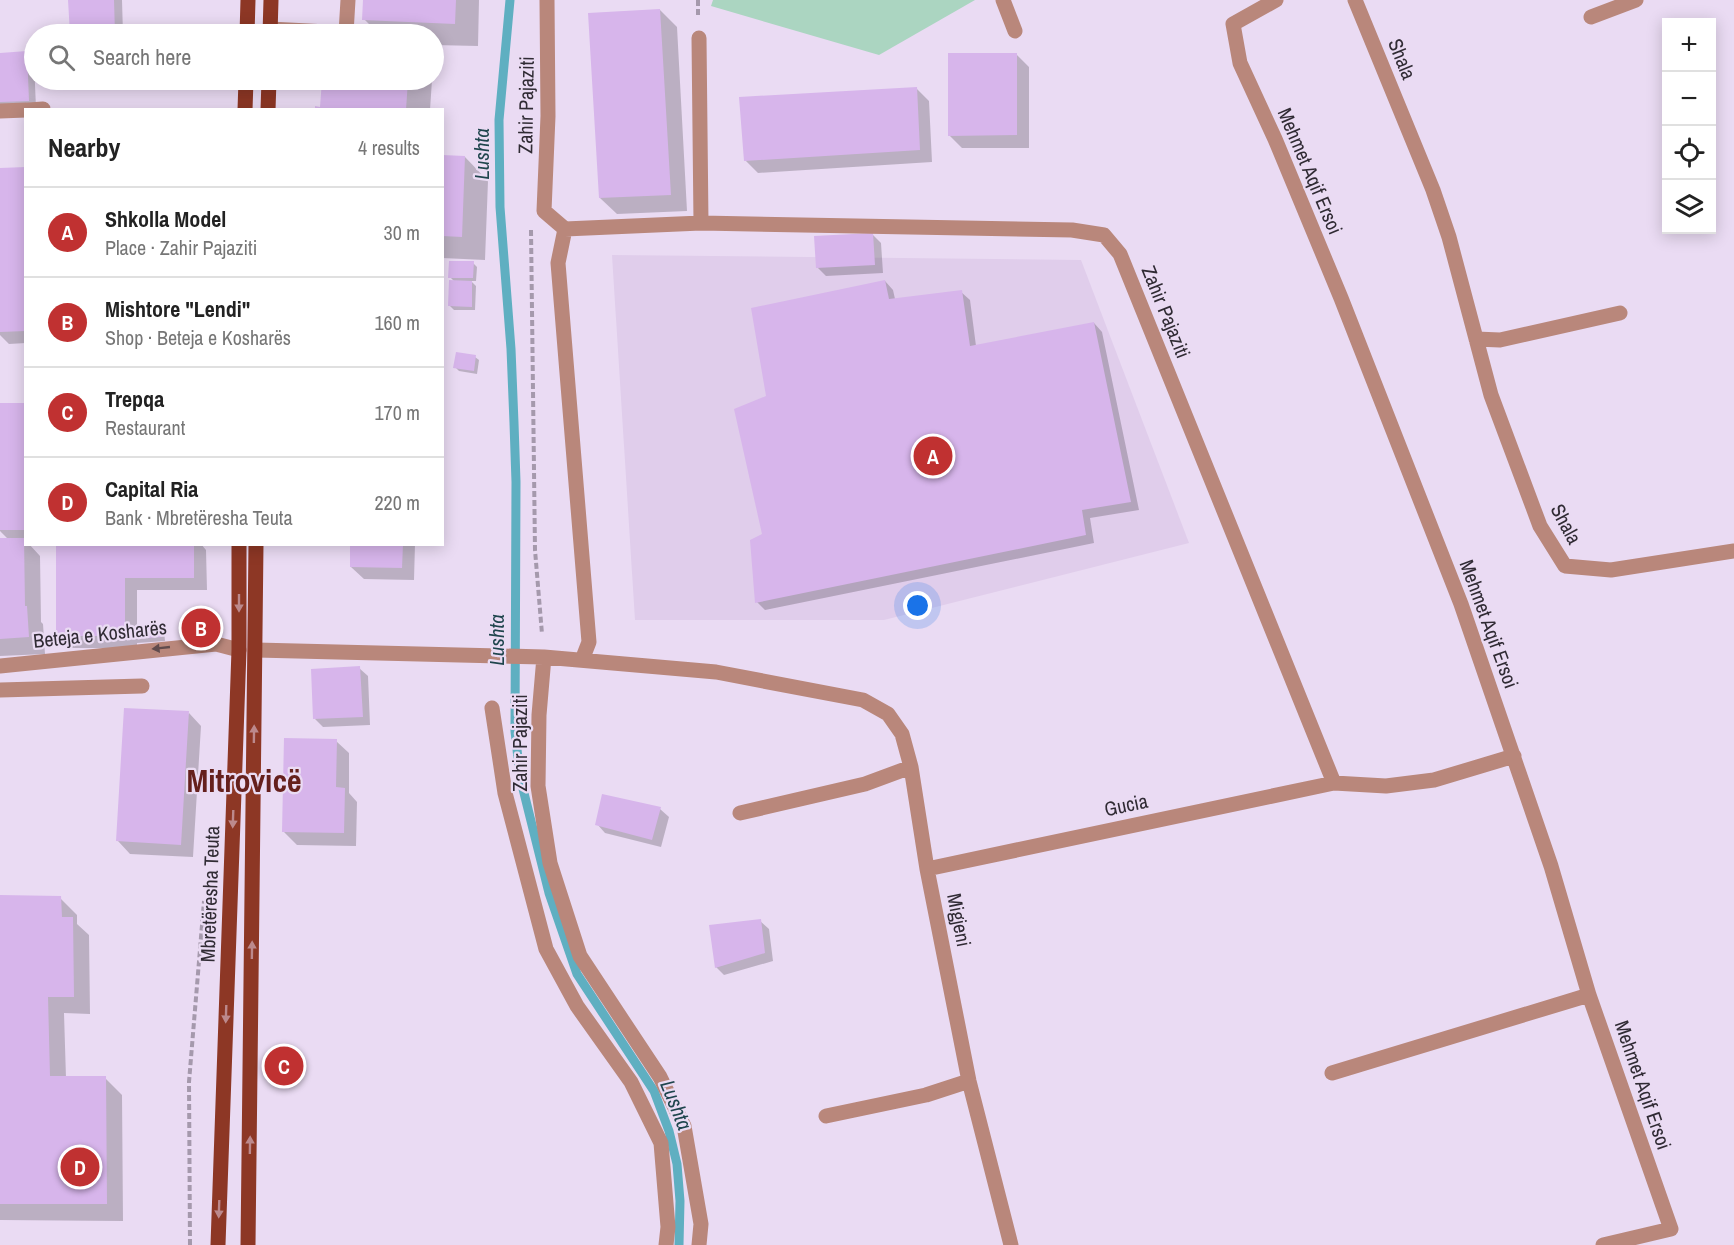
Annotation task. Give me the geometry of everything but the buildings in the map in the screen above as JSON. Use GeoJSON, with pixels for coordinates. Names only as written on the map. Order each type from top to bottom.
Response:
{"type":"FeatureCollection","features":[{"type":"Feature","properties":{"kind":"main road"},"geometry":{"type":"LineString","coordinates":[[247,24],[248,0]]}},
{"type":"Feature","properties":{"kind":"main road"},"geometry":{"type":"LineString","coordinates":[[270,24],[271,0]]}},
{"type":"Feature","properties":{"kind":"main road"},"geometry":{"type":"LineString","coordinates":[[245,108],[246,90]]}},
{"type":"Feature","properties":{"kind":"main road"},"geometry":{"type":"LineString","coordinates":[[268,108],[269,90]]}},
{"type":"Feature","properties":{"kind":"main road","name":"Mbretëresha Teuta"},"geometry":{"type":"LineString","coordinates":[[218,1245],[239,650],[239,546]]}},
{"type":"Feature","properties":{"kind":"main road","name":"Mbretëresha Teuta"},"geometry":{"type":"LineString","coordinates":[[248,1245],[256,546]]}},
{"type":"Feature","properties":{"kind":"street"},"geometry":{"type":"LineString","coordinates":[[347,24],[348,0]]}},
{"type":"Feature","properties":{"kind":"street","name":"Zahir Pajaziti"},"geometry":{"type":"LineString","coordinates":[[544,211],[548,116],[548,0]]}},
{"type":"Feature","properties":{"kind":"street"},"geometry":{"type":"LineString","coordinates":[[1002,0],[1015,31]]}},
{"type":"Feature","properties":{"kind":"street","name":"Mehmet Aqif Ersoi"},"geometry":{"type":"LineString","coordinates":[[1276,0],[1233,24],[1240,63],[1275,139],[1346,309],[1461,604],[1551,866],[1589,995],[1671,1229],[1604,1245]]}},
{"type":"Feature","properties":{"kind":"street","name":"Shala"},"geometry":{"type":"LineString","coordinates":[[1355,0],[1433,190],[1449,237],[1491,395],[1540,526],[1566,566],[1611,570],[1734,551]]}},
{"type":"Feature","properties":{"kind":"street"},"geometry":{"type":"LineString","coordinates":[[1591,17],[1636,0]]}},
{"type":"Feature","properties":{"kind":"street"},"geometry":{"type":"LineString","coordinates":[[699,38],[701,224]]}},
{"type":"Feature","properties":{"kind":"street"},"geometry":{"type":"LineString","coordinates":[[0,111],[24,110]]}},
{"type":"Feature","properties":{"kind":"street"},"geometry":{"type":"LineString","coordinates":[[255,650],[486,654],[582,660],[589,642],[558,263],[565,229],[544,211]]}},
{"type":"Feature","properties":{"kind":"street","name":"Zahir Pajaziti"},"geometry":{"type":"LineString","coordinates":[[565,229],[701,224],[1072,230],[1104,235],[1120,254],[1334,783]]}},
{"type":"Feature","properties":{"kind":"street"},"geometry":{"type":"LineString","coordinates":[[1476,339],[1500,340],[1620,313]]}},
{"type":"Feature","properties":{"kind":"street","name":"Beteja e Kosharës"},"geometry":{"type":"LineString","coordinates":[[0,666],[216,644],[239,650]]}},
{"type":"Feature","properties":{"kind":"street","name":"Zahir Pajaziti"},"geometry":{"type":"LineString","coordinates":[[544,657],[539,715],[538,786],[550,863],[580,956],[660,1077],[684,1126],[701,1224],[699,1245]]}},
{"type":"Feature","properties":{"kind":"street","name":"Migjeni"},"geometry":{"type":"LineString","coordinates":[[582,660],[717,672],[862,700],[888,714],[902,734],[910,767],[927,869],[969,1081],[1011,1245]]}},
{"type":"Feature","properties":{"kind":"street"},"geometry":{"type":"LineString","coordinates":[[0,690],[142,686]]}},
{"type":"Feature","properties":{"kind":"street"},"geometry":{"type":"LineString","coordinates":[[492,708],[505,793],[546,949],[577,1006],[631,1082],[661,1143],[668,1227],[666,1245]]}},
{"type":"Feature","properties":{"kind":"street","name":"Gucia"},"geometry":{"type":"LineString","coordinates":[[927,869],[1334,783],[1386,786],[1434,780],[1514,756]]}},
{"type":"Feature","properties":{"kind":"street"},"geometry":{"type":"LineString","coordinates":[[740,813],[865,784],[910,767]]}},
{"type":"Feature","properties":{"kind":"street"},"geometry":{"type":"LineString","coordinates":[[1332,1073],[1589,995]]}},
{"type":"Feature","properties":{"kind":"street"},"geometry":{"type":"LineString","coordinates":[[826,1116],[926,1095],[969,1081]]}},
{"type":"Feature","properties":{"kind":"path"},"geometry":{"type":"LineString","coordinates":[[544,211],[532,224],[531,250],[535,550],[544,657]]}},
{"type":"Feature","properties":{"kind":"path"},"geometry":{"type":"LineString","coordinates":[[190,1245],[189,1082],[205,900]]}},
{"type":"Feature","properties":{"kind":"shaded area"},"geometry":{"type":"Polygon","coordinates":[[[612,255],[1081,260],[1189,543],[884,620],[635,620],[612,255]]]}},
{"type":"Feature","properties":{"kind":"green space"},"geometry":{"type":"Polygon","coordinates":[[[713,0],[975,0],[879,55],[711,6],[713,0]]]}},
{"type":"Feature","properties":{"kind":"waterway","name":"Lushta"},"geometry":{"type":"LineString","coordinates":[[510,0],[499,120],[500,207],[514,423],[516,482],[515,731],[520,777],[549,893],[577,974],[654,1091],[669,1131],[677,1164],[680,1201],[679,1245]]}},
{"type":"Feature","properties":{"kind":"place","name":"Shkolla Model"},"geometry":{"type":"Point","coordinates":[933,456]}},
{"type":"Feature","properties":{"kind":"place","name":"Mishtore \"Lendi\""},"geometry":{"type":"Point","coordinates":[201,628]}},
{"type":"Feature","properties":{"kind":"place","name":"Trepqa"},"geometry":{"type":"Point","coordinates":[284,1066]}},
{"type":"Feature","properties":{"kind":"place","name":"Capital Ria"},"geometry":{"type":"Point","coordinates":[80,1167]}},
{"type":"Feature","properties":{"kind":"district","name":"Mitrovicë"},"geometry":{"type":"Point","coordinates":[244,781]}}]}
